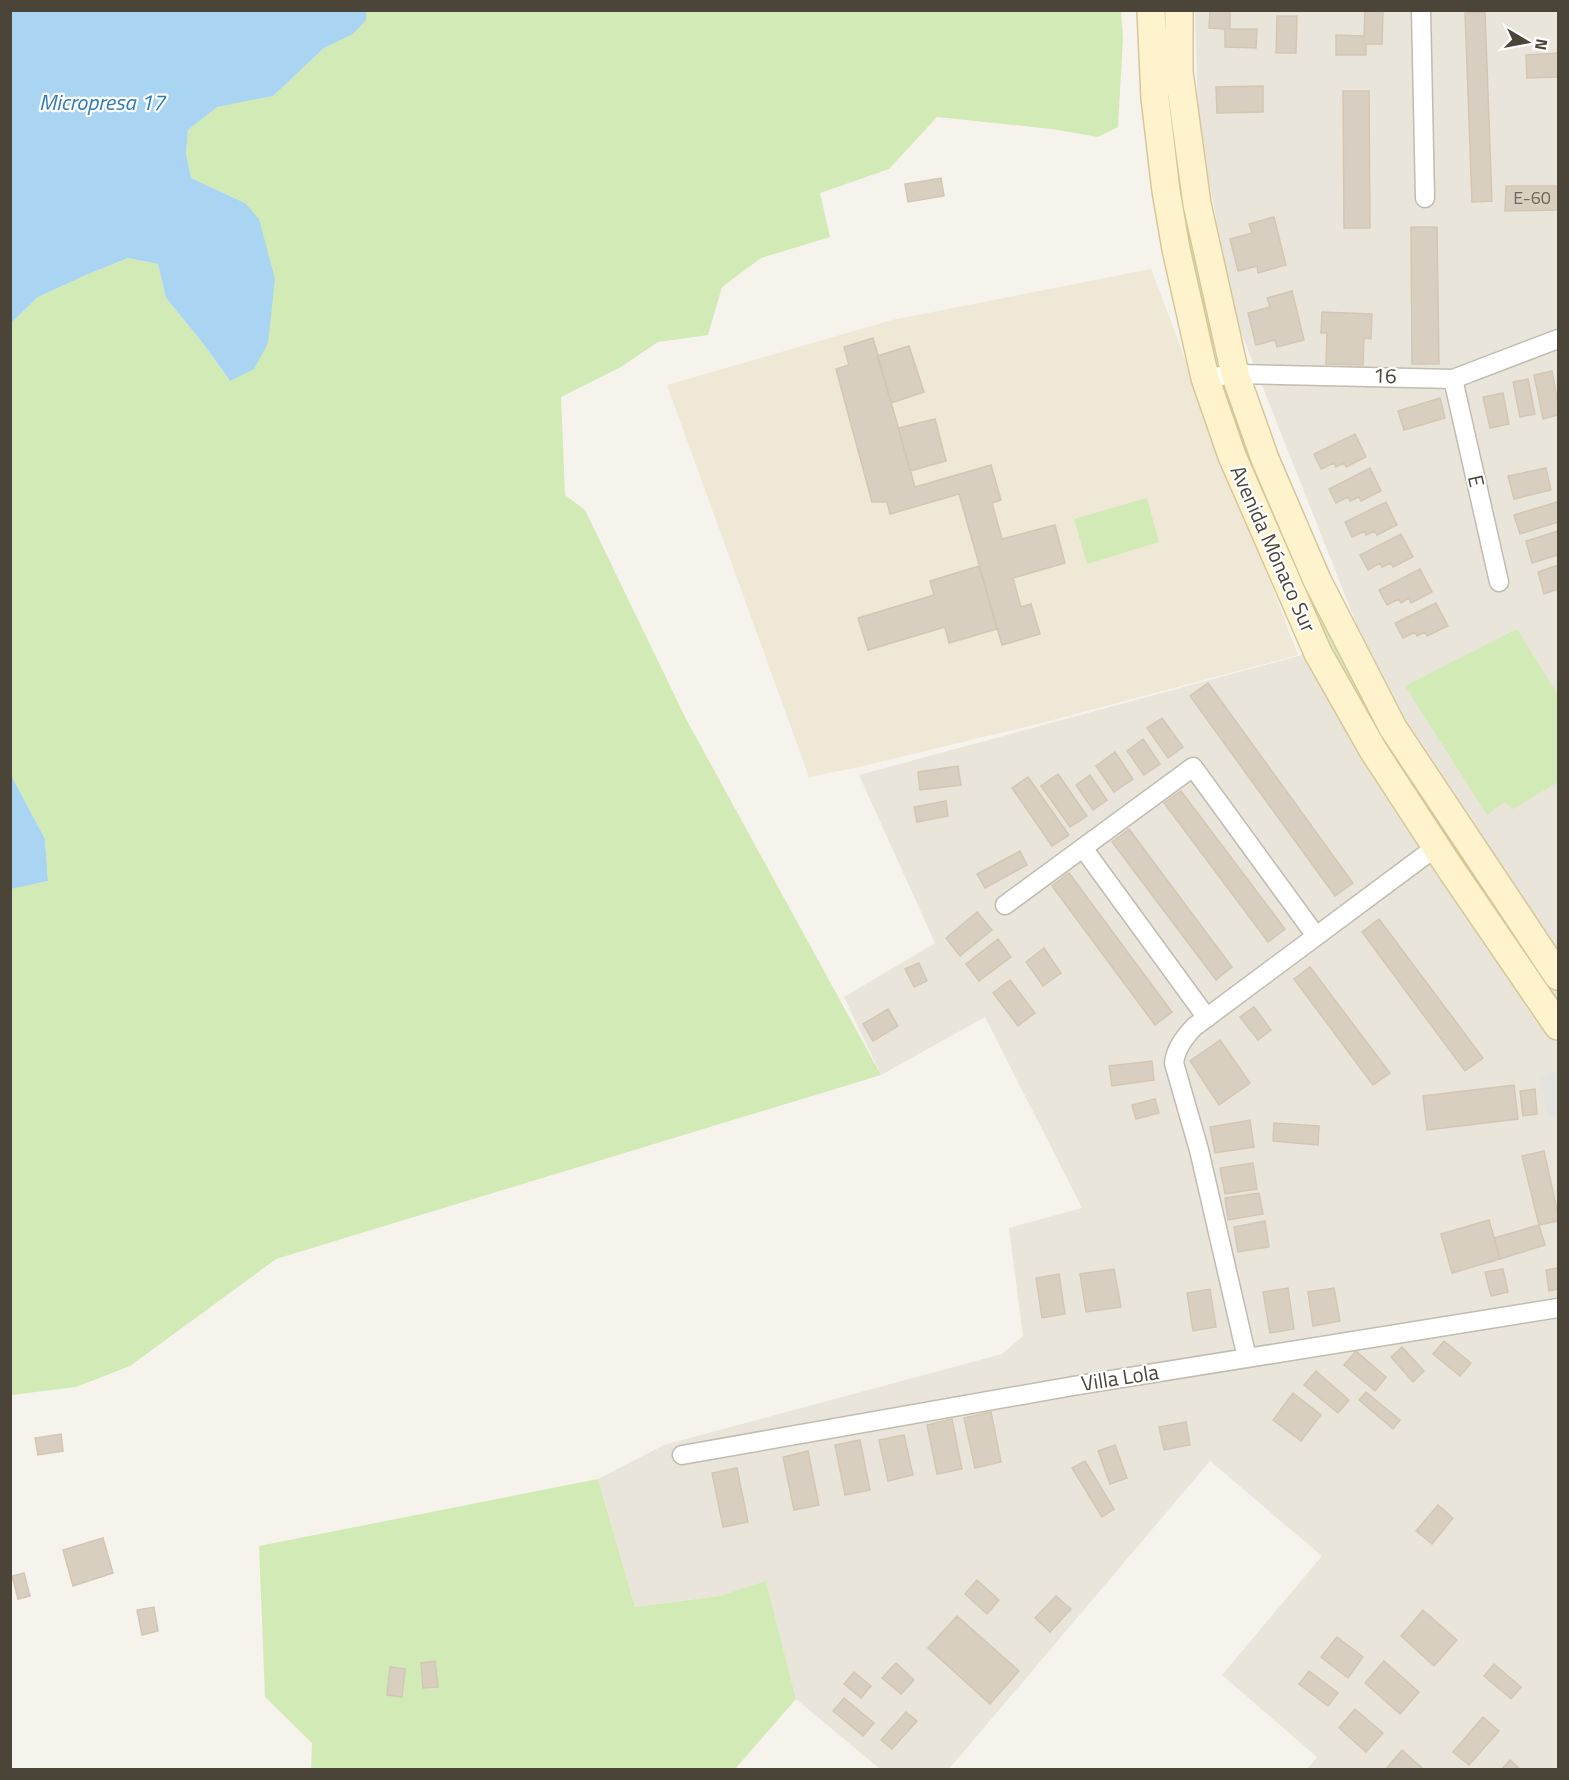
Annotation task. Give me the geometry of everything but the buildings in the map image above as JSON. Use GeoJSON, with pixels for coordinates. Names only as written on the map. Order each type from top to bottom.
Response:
{"type":"FeatureCollection","features":[{"type":"Feature","properties":{"kind":"main road","name":"Avenida Mónaco Sur"},"geometry":{"type":"LineString","coordinates":[[1150,10],[1155,98],[1166,191],[1176,249],[1205,378],[1232,456],[1318,652],[1373,750],[1558,1026]]}},
{"type":"Feature","properties":{"kind":"main road","name":"Avenida Mónaco Sur"},"geometry":{"type":"LineString","coordinates":[[1179,10],[1179,72],[1197,204],[1235,374],[1265,459],[1317,580],[1393,728],[1558,976]]}},
{"type":"Feature","properties":{"kind":"street"},"geometry":{"type":"LineString","coordinates":[[1421,10],[1425,198]]}},
{"type":"Feature","properties":{"kind":"street","name":"16"},"geometry":{"type":"LineString","coordinates":[[1205,378],[1235,374],[1453,379],[1558,339]]}},
{"type":"Feature","properties":{"kind":"street","name":"E"},"geometry":{"type":"LineString","coordinates":[[1453,379],[1499,582]]}},
{"type":"Feature","properties":{"kind":"street"},"geometry":{"type":"LineString","coordinates":[[1005,905],[1193,767],[1316,936]]}},
{"type":"Feature","properties":{"kind":"street"},"geometry":{"type":"LineString","coordinates":[[1246,1358],[1199,1150],[1174,1064],[1176,1053],[1182,1040],[1194,1027],[1436,847]]}},
{"type":"Feature","properties":{"kind":"street"},"geometry":{"type":"LineString","coordinates":[[1083,848],[1207,1018]]}},
{"type":"Feature","properties":{"kind":"street","name":"Villa Lola"},"geometry":{"type":"LineString","coordinates":[[682,1455],[1073,1386],[1558,1308]]}},
{"type":"Feature","properties":{"kind":"shaded area"},"geometry":{"type":"Polygon","coordinates":[[[1195,11],[1558,11],[1558,1769],[1307,1769],[1317,1757],[1222,1675],[1322,1556],[1210,1461],[949,1769],[880,1769],[796,1699],[766,1582],[719,1596],[635,1607],[598,1479],[664,1445],[1002,1354],[1023,1336],[1009,1228],[1082,1208],[985,1017],[881,1075],[844,997],[935,943],[859,775],[1313,652],[1358,628],[1235,317],[1198,123],[1195,11]]]}},
{"type":"Feature","properties":{"kind":"shaded area"},"geometry":{"type":"Polygon","coordinates":[[[1151,269],[1298,655],[1034,725],[809,777],[667,385],[892,320],[1151,269]]]}},
{"type":"Feature","properties":{"kind":"shaded area"},"geometry":{"type":"Polygon","coordinates":[[[1558,1070],[1558,1113],[1549,1118],[1539,1078],[1558,1070]]]}},
{"type":"Feature","properties":{"kind":"green space"},"geometry":{"type":"Polygon","coordinates":[[[366,11],[1121,11],[1123,38],[1118,127],[1098,137],[1052,129],[937,117],[889,169],[820,193],[830,237],[761,258],[722,287],[708,335],[658,342],[621,367],[561,397],[565,495],[585,510],[686,719],[881,1075],[276,1259],[130,1366],[76,1387],[11,1395],[10,889],[48,881],[45,839],[11,775],[11,323],[38,297],[128,258],[158,264],[166,298],[229,380],[245,203],[191,178],[186,153],[188,130],[216,107],[273,96],[324,48],[353,34],[365,20],[366,11]]]}},
{"type":"Feature","properties":{"kind":"green space"},"geometry":{"type":"Polygon","coordinates":[[[1160,11],[1170,11],[1215,346],[1208,344],[1171,153],[1160,11]]]}},
{"type":"Feature","properties":{"kind":"green space"},"geometry":{"type":"Polygon","coordinates":[[[1232,400],[1474,872],[1558,998],[1558,1009],[1377,737],[1303,589],[1264,499],[1225,402],[1232,400]]]}},
{"type":"Feature","properties":{"kind":"green space"},"geometry":{"type":"Polygon","coordinates":[[[1147,498],[1159,542],[1087,564],[1074,519],[1147,498]]]}},
{"type":"Feature","properties":{"kind":"green space"},"geometry":{"type":"Polygon","coordinates":[[[1517,629],[1558,695],[1558,782],[1513,809],[1505,802],[1487,815],[1405,686],[1517,629]]]}},
{"type":"Feature","properties":{"kind":"green space"},"geometry":{"type":"Polygon","coordinates":[[[598,1479],[635,1607],[719,1596],[766,1581],[796,1699],[735,1769],[311,1769],[312,1743],[265,1697],[259,1546],[598,1479]]]}},
{"type":"Feature","properties":{"kind":"water","name":"Micropresa 17"},"geometry":{"type":"Polygon","coordinates":[[[11,10],[366,11],[366,20],[353,34],[324,48],[273,96],[217,107],[188,130],[186,153],[191,178],[245,203],[259,219],[275,279],[268,343],[254,369],[230,381],[166,298],[158,264],[128,258],[38,297],[11,323],[11,10]]]}},
{"type":"Feature","properties":{"kind":"water"},"geometry":{"type":"Polygon","coordinates":[[[11,775],[45,839],[48,881],[11,889],[11,775]]]}}]}
